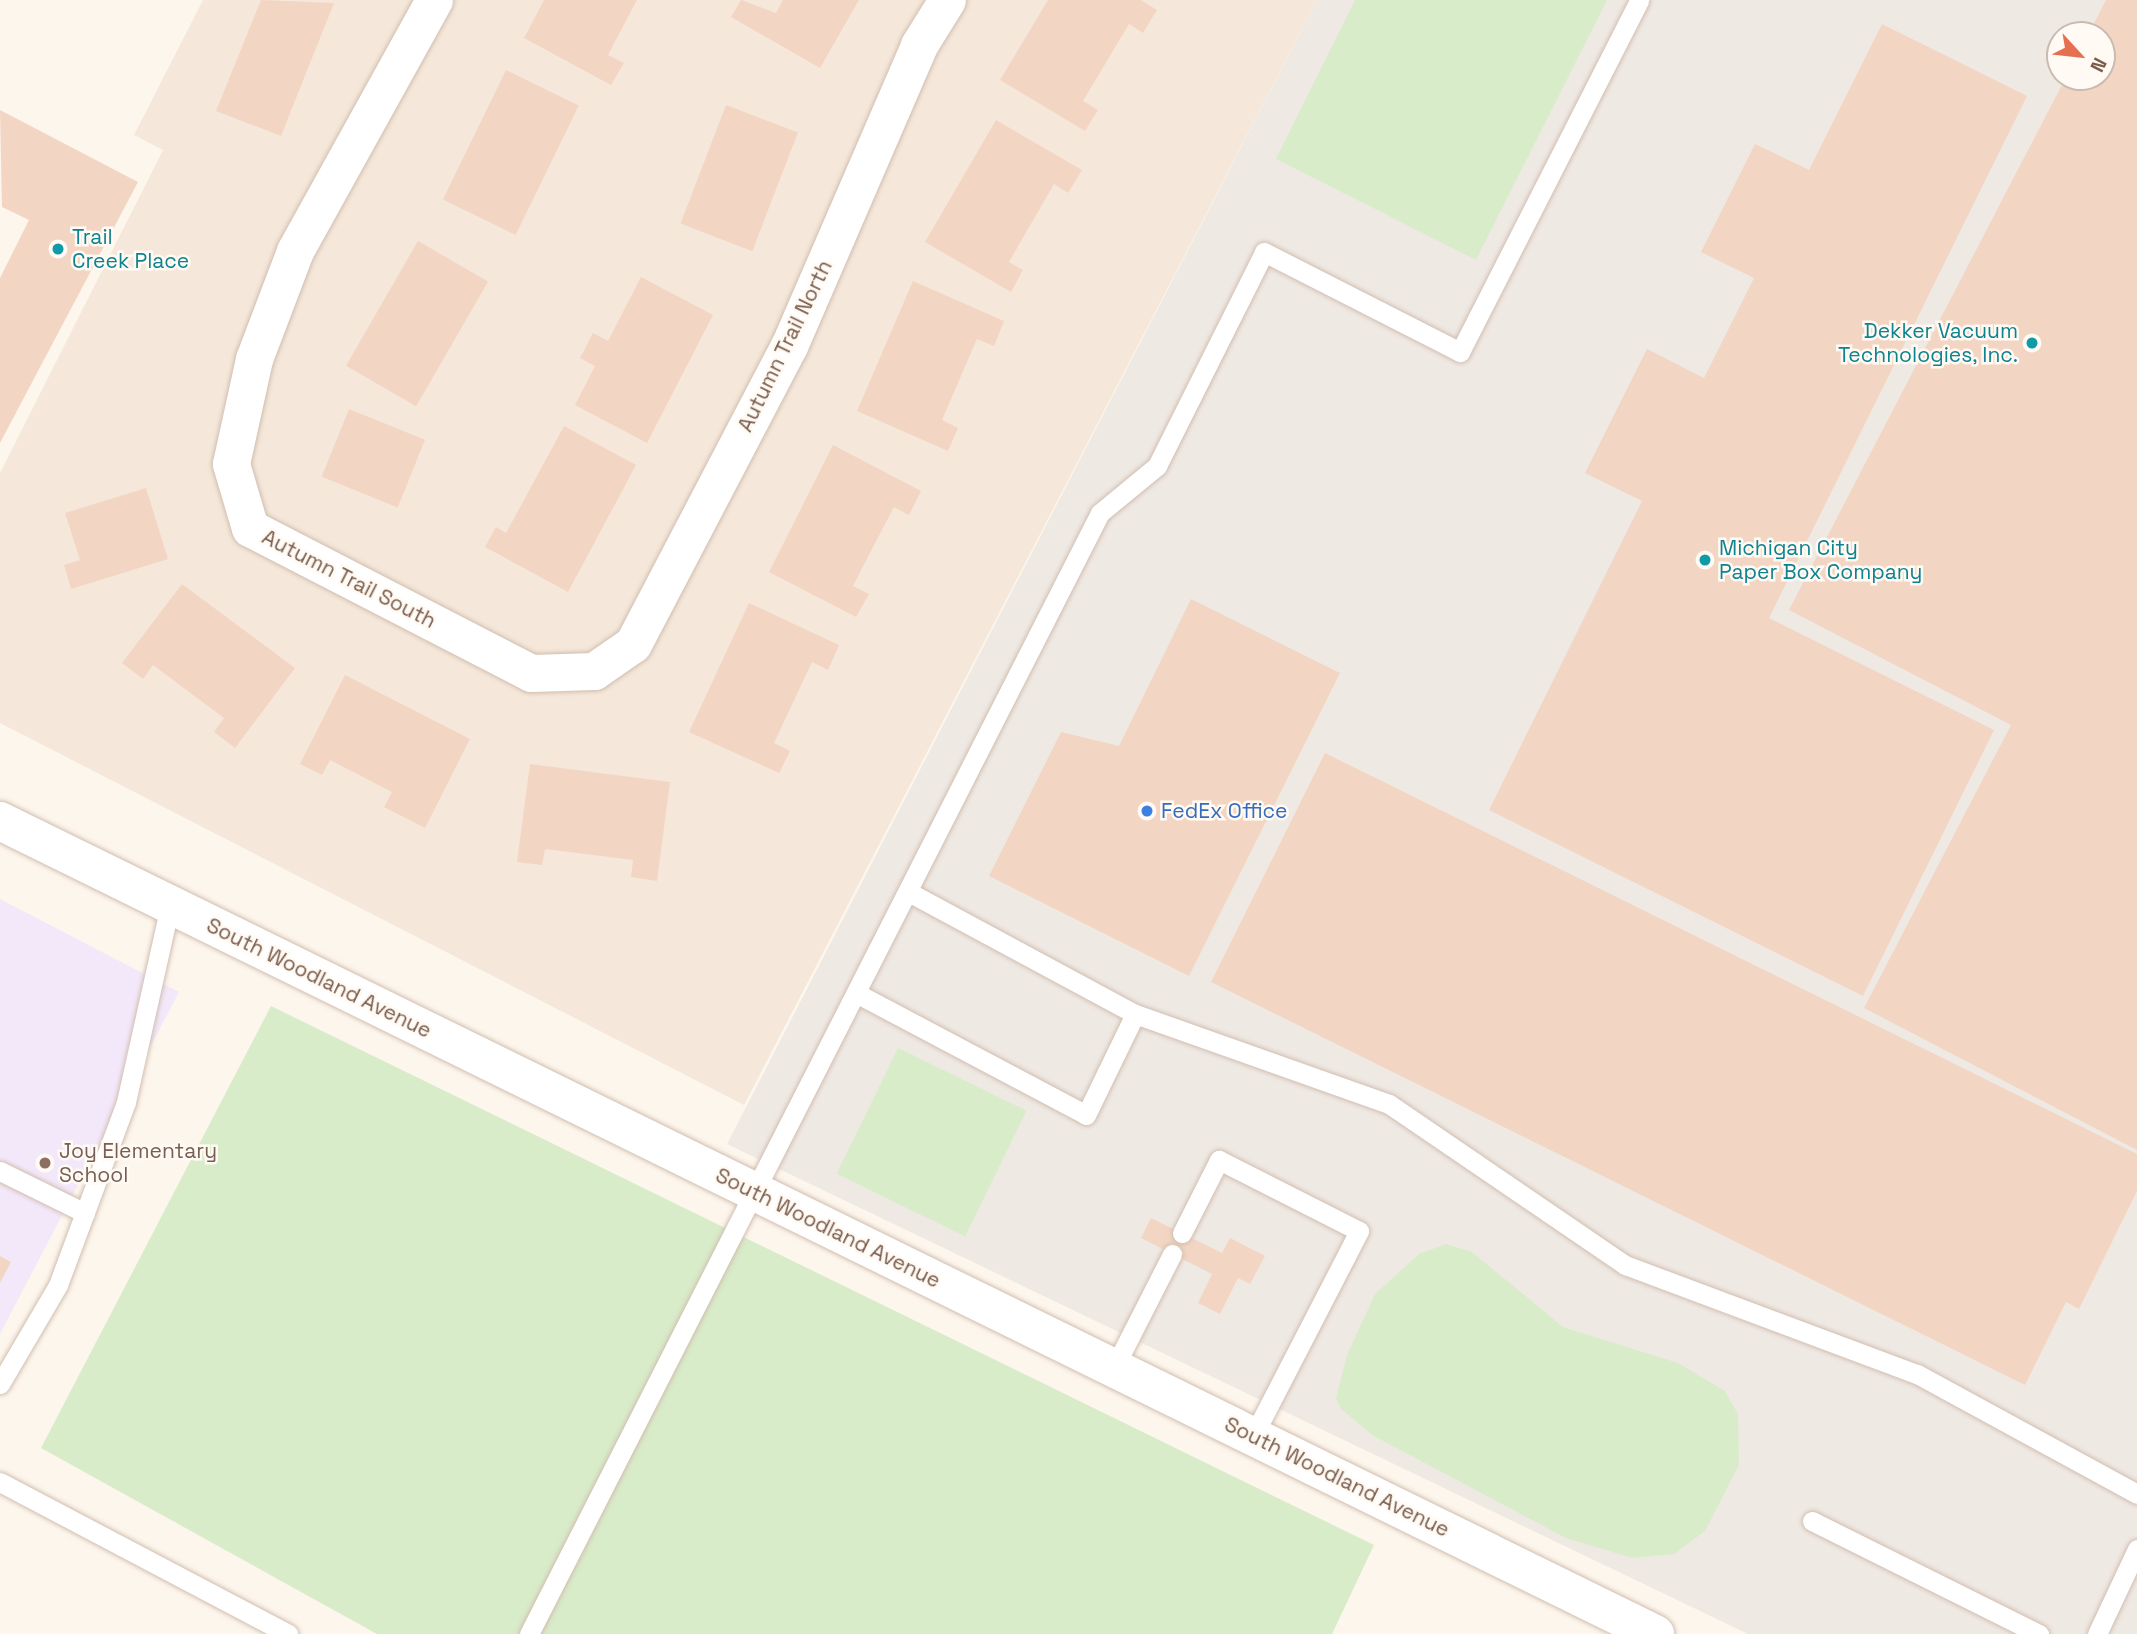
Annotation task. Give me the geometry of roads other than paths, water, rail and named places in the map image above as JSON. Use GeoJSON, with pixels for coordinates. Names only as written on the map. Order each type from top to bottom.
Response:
{"type":"FeatureCollection","features":[{"type":"Feature","properties":{"kind":"street","name":"Autumn Trail South"},"geometry":{"type":"LineString","coordinates":[[434,0],[295,251],[254,359],[231,464],[250,528],[531,673],[594,671]]}},
{"type":"Feature","properties":{"kind":"street","name":"Autumn Trail North"},"geometry":{"type":"LineString","coordinates":[[594,671],[633,644],[789,346],[919,45],[947,0]]}},
{"type":"Feature","properties":{"kind":"street","name":"South Woodland Avenue"},"geometry":{"type":"LineString","coordinates":[[0,821],[1656,1634]]}},
{"type":"Feature","properties":{"kind":"lane"},"geometry":{"type":"LineString","coordinates":[[529,1634],[1100,513],[1157,466],[1264,252],[1460,352],[1639,0]]}},
{"type":"Feature","properties":{"kind":"lane"},"geometry":{"type":"LineString","coordinates":[[908,892],[1135,1014],[1389,1104],[1625,1265],[1917,1374],[2137,1494]]}},
{"type":"Feature","properties":{"kind":"lane"},"geometry":{"type":"LineString","coordinates":[[0,1384],[58,1285],[126,1102],[170,905]]}},
{"type":"Feature","properties":{"kind":"lane"},"geometry":{"type":"LineString","coordinates":[[856,993],[1086,1115],[1135,1014]]}},
{"type":"Feature","properties":{"kind":"lane"},"geometry":{"type":"LineString","coordinates":[[1182,1233],[1219,1160],[1359,1231],[1253,1437]]}},
{"type":"Feature","properties":{"kind":"lane"},"geometry":{"type":"LineString","coordinates":[[0,1171],[85,1213]]}},
{"type":"Feature","properties":{"kind":"lane"},"geometry":{"type":"LineString","coordinates":[[1114,1368],[1172,1254]]}},
{"type":"Feature","properties":{"kind":"lane"},"geometry":{"type":"LineString","coordinates":[[0,1482],[288,1634]]}},
{"type":"Feature","properties":{"kind":"lane"},"geometry":{"type":"LineString","coordinates":[[1812,1521],[2039,1634]]}},
{"type":"Feature","properties":{"kind":"lane"},"geometry":{"type":"LineString","coordinates":[[2097,1634],[2137,1549]]}},
{"type":"Feature","properties":{"kind":"place","name":"Trail Creek Place"},"geometry":{"type":"Point","coordinates":[58,249]}},
{"type":"Feature","properties":{"kind":"place","name":"Dekker Vacuum Technologies, Inc."},"geometry":{"type":"Point","coordinates":[2032,343]}},
{"type":"Feature","properties":{"kind":"place","name":"Michigan City Paper Box Company"},"geometry":{"type":"Point","coordinates":[1705,560]}},
{"type":"Feature","properties":{"kind":"place","name":"FedEx Office"},"geometry":{"type":"Point","coordinates":[1147,811]}},
{"type":"Feature","properties":{"kind":"place","name":"Joy Elementary School"},"geometry":{"type":"Point","coordinates":[45,1163]}}]}
